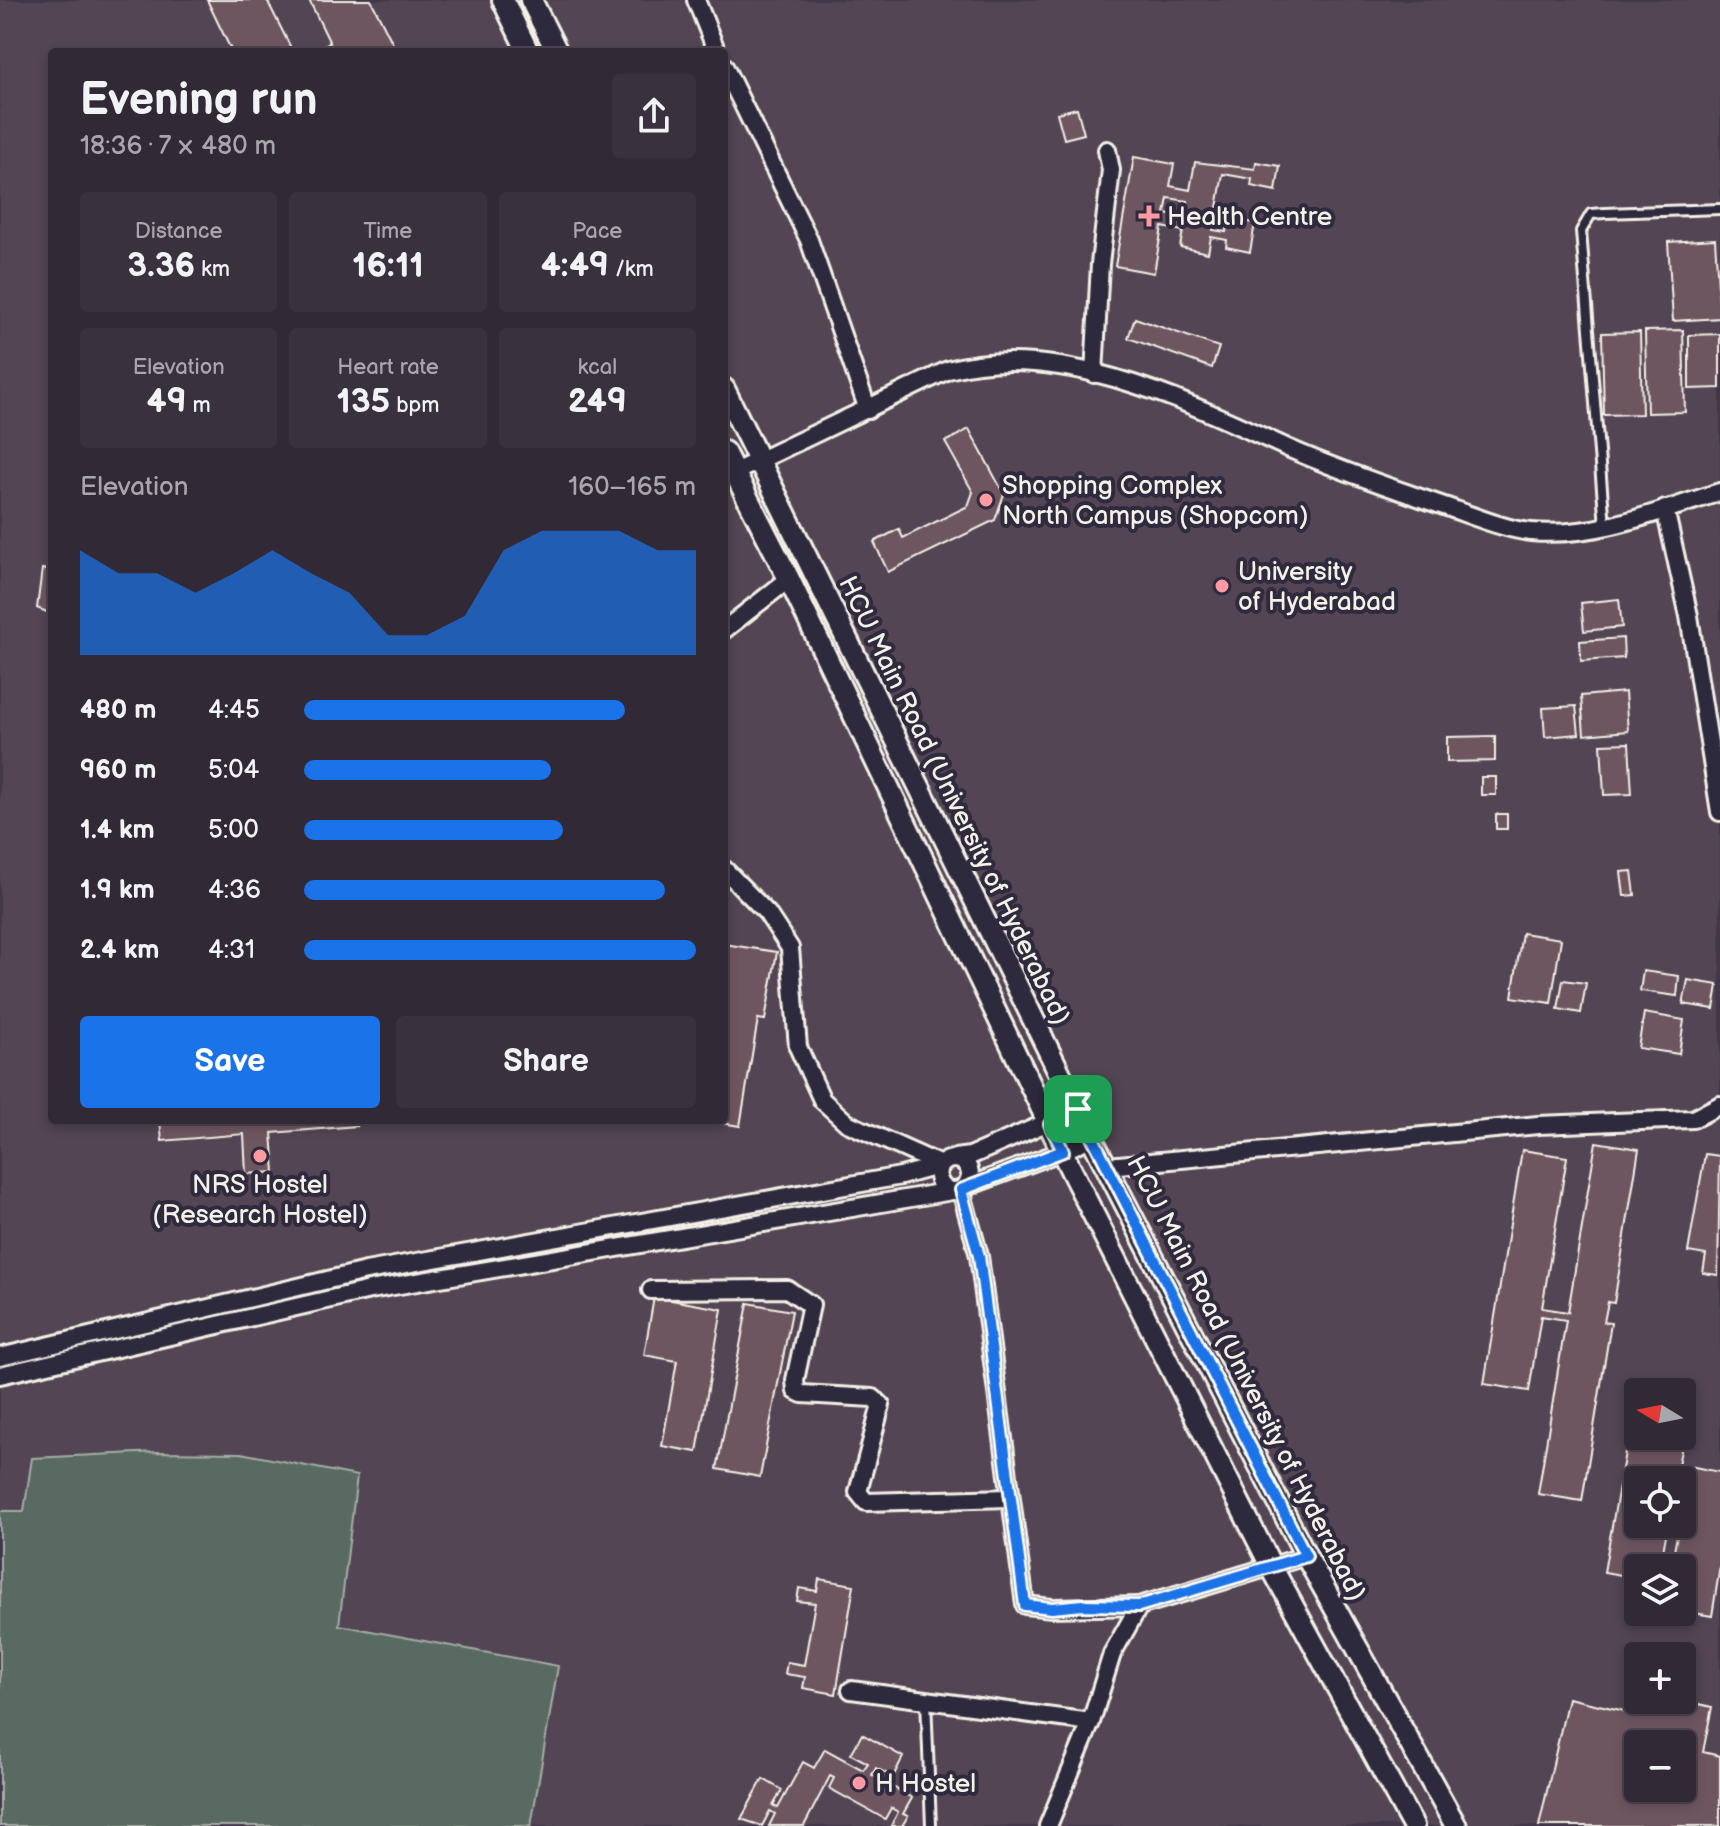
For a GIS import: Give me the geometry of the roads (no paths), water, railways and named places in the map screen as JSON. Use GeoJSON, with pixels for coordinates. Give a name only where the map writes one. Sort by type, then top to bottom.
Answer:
{"type":"FeatureCollection","features":[{"type":"Feature","properties":{"kind":"street"},"geometry":{"type":"LineString","coordinates":[[503,0],[526,48]]}},
{"type":"Feature","properties":{"kind":"street"},"geometry":{"type":"LineString","coordinates":[[531,0],[555,48]]}},
{"type":"Feature","properties":{"kind":"street"},"geometry":{"type":"LineString","coordinates":[[696,0],[715,48]]}},
{"type":"Feature","properties":{"kind":"street"},"geometry":{"type":"LineString","coordinates":[[728,74],[809,240],[868,410]]}},
{"type":"Feature","properties":{"kind":"street"},"geometry":{"type":"LineString","coordinates":[[1094,374],[1100,264],[1111,170],[1107,150]]}},
{"type":"Feature","properties":{"kind":"street"},"geometry":{"type":"LineString","coordinates":[[735,472],[948,370],[978,362],[1030,361],[1094,374],[1219,416],[1292,450],[1387,486],[1528,532],[1574,532],[1605,526],[1720,492]]}},
{"type":"Feature","properties":{"kind":"street","name":"HCU Main Road (University of Hyderabad)"},"geometry":{"type":"LineString","coordinates":[[728,397],[1091,1137],[1306,1556],[1456,1826]]}},
{"type":"Feature","properties":{"kind":"street","name":"HCU Main Road (University of Hyderabad)"},"geometry":{"type":"LineString","coordinates":[[728,459],[789,579],[1063,1151],[1272,1568],[1413,1826]]}},
{"type":"Feature","properties":{"kind":"street"},"geometry":{"type":"LineString","coordinates":[[1665,509],[1689,616],[1720,812]]}},
{"type":"Feature","properties":{"kind":"street"},"geometry":{"type":"LineString","coordinates":[[728,627],[789,579]]}},
{"type":"Feature","properties":{"kind":"street"},"geometry":{"type":"LineString","coordinates":[[728,873],[767,913],[790,948],[798,1047],[822,1100],[847,1123],[948,1161],[964,1162],[970,1170],[969,1180],[958,1190]]}},
{"type":"Feature","properties":{"kind":"street"},"geometry":{"type":"LineString","coordinates":[[1108,1166],[1538,1125],[1693,1119],[1720,1105]]}},
{"type":"Feature","properties":{"kind":"street"},"geometry":{"type":"LineString","coordinates":[[0,1357],[366,1271],[826,1190],[970,1156],[1050,1124],[1078,1109]]}},
{"type":"Feature","properties":{"kind":"street"},"geometry":{"type":"LineString","coordinates":[[0,1375],[370,1290],[958,1190],[1063,1151],[1091,1137]]}},
{"type":"Feature","properties":{"kind":"street"},"geometry":{"type":"LineString","coordinates":[[948,1161],[939,1181],[958,1190],[979,1256],[1025,1605],[1052,1608],[1139,1606],[1306,1556]]}},
{"type":"Feature","properties":{"kind":"street"},"geometry":{"type":"LineString","coordinates":[[366,1271],[370,1290]]}},
{"type":"Feature","properties":{"kind":"street"},"geometry":{"type":"LineString","coordinates":[[651,1290],[787,1289],[811,1305],[795,1380],[796,1391],[802,1394],[873,1398],[881,1405],[858,1492],[866,1502],[1010,1498]]}},
{"type":"Feature","properties":{"kind":"street"},"geometry":{"type":"LineString","coordinates":[[1048,1826],[1091,1722],[1112,1654],[1139,1606]]}},
{"type":"Feature","properties":{"kind":"street"},"geometry":{"type":"LineString","coordinates":[[851,1690],[1091,1722]]}},
{"type":"Feature","properties":{"kind":"lane"},"geometry":{"type":"LineString","coordinates":[[1605,526],[1581,231],[1591,214],[1720,209]]}},
{"type":"Feature","properties":{"kind":"lane"},"geometry":{"type":"LineString","coordinates":[[926,1699],[931,1826]]}},
{"type":"Feature","properties":{"kind":"place","name":"Health Centre"},"geometry":{"type":"Point","coordinates":[1149,216]}},
{"type":"Feature","properties":{"kind":"place","name":"Shopping Complex North Campus (Shopcom)"},"geometry":{"type":"Point","coordinates":[986,500]}},
{"type":"Feature","properties":{"kind":"place","name":"University of Hyderabad"},"geometry":{"type":"Point","coordinates":[1222,586]}},
{"type":"Feature","properties":{"kind":"place","name":"NRS Hostel (Research Hostel)"},"geometry":{"type":"Point","coordinates":[260,1156]}},
{"type":"Feature","properties":{"kind":"place","name":"H Hostel"},"geometry":{"type":"Point","coordinates":[859,1783]}}]}
